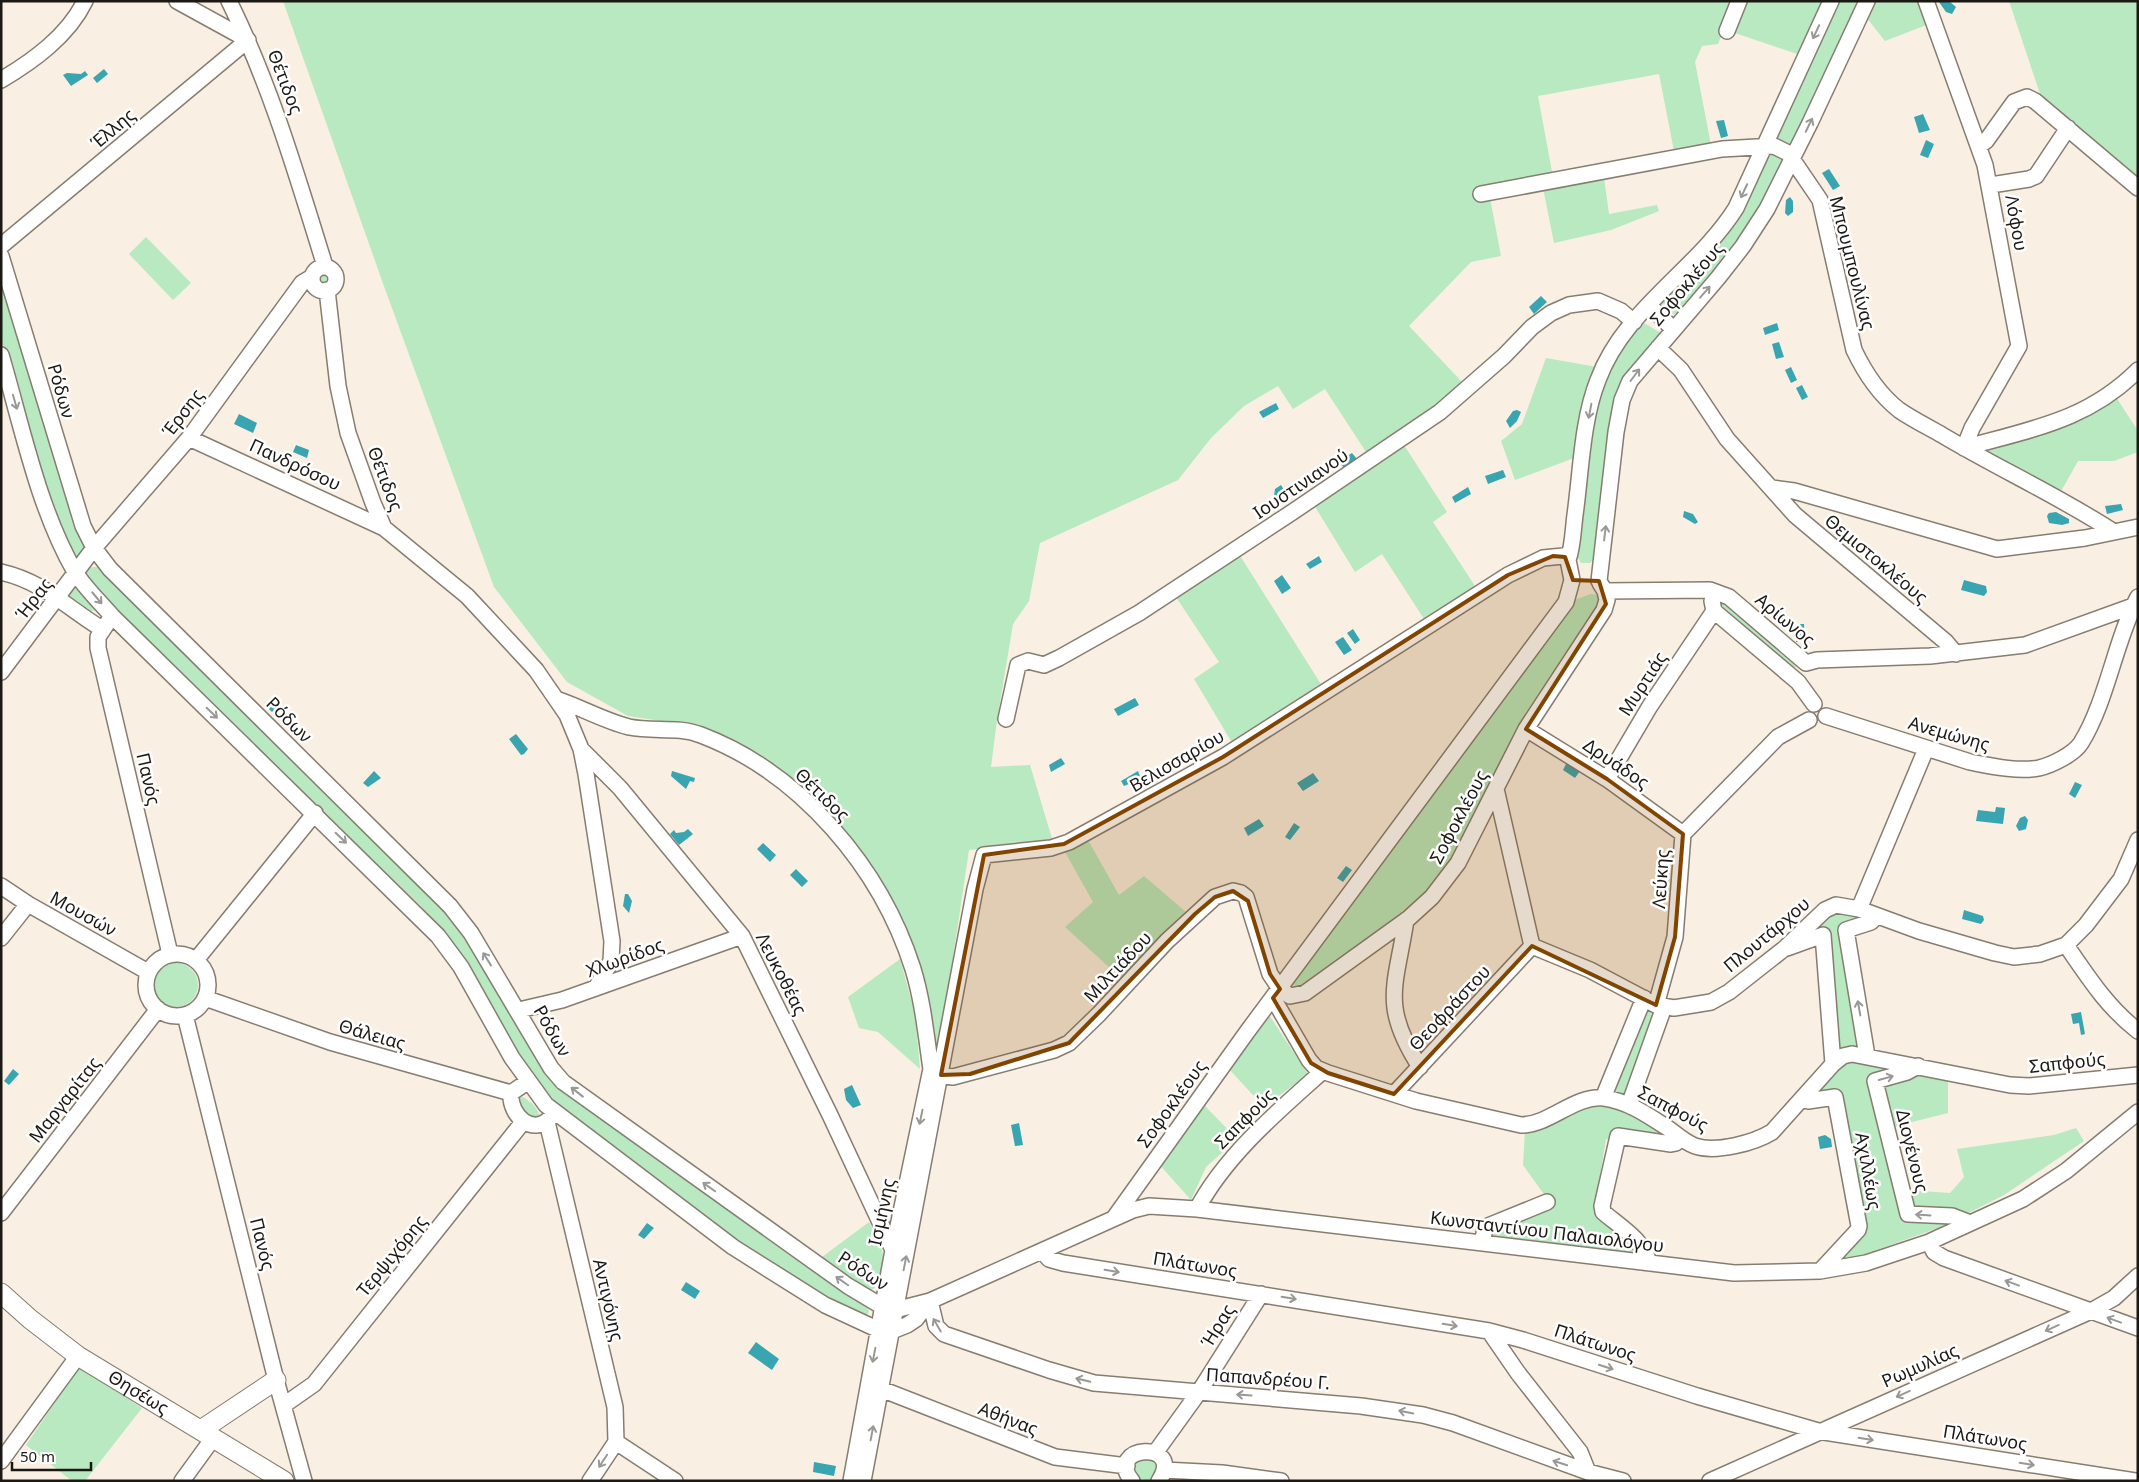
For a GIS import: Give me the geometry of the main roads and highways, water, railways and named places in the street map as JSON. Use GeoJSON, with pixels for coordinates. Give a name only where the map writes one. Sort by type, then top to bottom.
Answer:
{"type":"FeatureCollection","features":[{"type":"Feature","properties":{"kind":"main road","name":"Θησέως"},"geometry":{"type":"LineString","coordinates":[[1,1292],[30,1319],[78,1356],[284,1481]]}},
{"type":"Feature","properties":{"kind":"main road"},"geometry":{"type":"LineString","coordinates":[[207,1433],[276,1380]]}},
{"type":"Feature","properties":{"kind":"water"},"geometry":{"type":"Polygon","coordinates":[[[1949,1],[1956,7],[1952,14],[1946,12],[1939,2],[1949,1]]]}},
{"type":"Feature","properties":{"kind":"water"},"geometry":{"type":"Polygon","coordinates":[[[104,69],[108,74],[97,83],[93,78],[104,69]]]}},
{"type":"Feature","properties":{"kind":"water"},"geometry":{"type":"Polygon","coordinates":[[[85,71],[88,75],[71,86],[63,75],[67,73],[81,74],[85,71]]]}},
{"type":"Feature","properties":{"kind":"water"},"geometry":{"type":"Polygon","coordinates":[[[1923,114],[1930,130],[1919,133],[1914,117],[1923,114]]]}},
{"type":"Feature","properties":{"kind":"water"},"geometry":{"type":"Polygon","coordinates":[[[1724,120],[1728,136],[1721,138],[1716,121],[1724,120]]]}},
{"type":"Feature","properties":{"kind":"water"},"geometry":{"type":"Polygon","coordinates":[[[1926,140],[1934,144],[1928,158],[1920,155],[1926,140]]]}},
{"type":"Feature","properties":{"kind":"water"},"geometry":{"type":"Polygon","coordinates":[[[1829,169],[1840,186],[1833,190],[1822,173],[1829,169]]]}},
{"type":"Feature","properties":{"kind":"water"},"geometry":{"type":"Polygon","coordinates":[[[1790,197],[1793,201],[1793,212],[1788,216],[1785,213],[1786,200],[1790,197]]]}},
{"type":"Feature","properties":{"kind":"water"},"geometry":{"type":"Polygon","coordinates":[[[1541,296],[1547,302],[1534,314],[1529,307],[1541,296]]]}},
{"type":"Feature","properties":{"kind":"water"},"geometry":{"type":"Polygon","coordinates":[[[1777,323],[1779,330],[1765,335],[1763,328],[1777,323]]]}},
{"type":"Feature","properties":{"kind":"water"},"geometry":{"type":"Polygon","coordinates":[[[1779,342],[1784,357],[1776,359],[1772,344],[1779,342]]]}},
{"type":"Feature","properties":{"kind":"water"},"geometry":{"type":"Polygon","coordinates":[[[1791,367],[1797,380],[1791,383],[1785,370],[1791,367]]]}},
{"type":"Feature","properties":{"kind":"water"},"geometry":{"type":"Polygon","coordinates":[[[1802,385],[1808,397],[1802,400],[1796,388],[1802,385]]]}},
{"type":"Feature","properties":{"kind":"water"},"geometry":{"type":"Polygon","coordinates":[[[1276,403],[1279,409],[1263,418],[1259,412],[1276,403]]]}},
{"type":"Feature","properties":{"kind":"water"},"geometry":{"type":"Polygon","coordinates":[[[1513,411],[1521,412],[1517,421],[1510,428],[1506,421],[1513,411]]]}},
{"type":"Feature","properties":{"kind":"water"},"geometry":{"type":"Polygon","coordinates":[[[239,414],[257,423],[253,433],[234,424],[239,414]]]}},
{"type":"Feature","properties":{"kind":"water"},"geometry":{"type":"Polygon","coordinates":[[[296,445],[309,450],[307,458],[293,452],[296,445]]]}},
{"type":"Feature","properties":{"kind":"water"},"geometry":{"type":"Polygon","coordinates":[[[1352,453],[1357,459],[1344,468],[1339,461],[1352,453]]]}},
{"type":"Feature","properties":{"kind":"water"},"geometry":{"type":"Polygon","coordinates":[[[1503,470],[1506,477],[1488,484],[1485,476],[1503,470]]]}},
{"type":"Feature","properties":{"kind":"water"},"geometry":{"type":"Polygon","coordinates":[[[1281,485],[1284,490],[1283,500],[1274,506],[1269,499],[1274,496],[1275,489],[1281,485]]]}},
{"type":"Feature","properties":{"kind":"water"},"geometry":{"type":"Polygon","coordinates":[[[1468,487],[1471,494],[1455,503],[1452,497],[1468,487]]]}},
{"type":"Feature","properties":{"kind":"water"},"geometry":{"type":"Polygon","coordinates":[[[2121,504],[2123,510],[2107,514],[2105,506],[2121,504]]]}},
{"type":"Feature","properties":{"kind":"water"},"geometry":{"type":"Polygon","coordinates":[[[1684,511],[1693,514],[1698,522],[1695,524],[1683,517],[1684,511]]]}},
{"type":"Feature","properties":{"kind":"water"},"geometry":{"type":"Polygon","coordinates":[[[2056,512],[2069,519],[2069,523],[2062,525],[2049,523],[2047,516],[2049,513],[2056,512]]]}},
{"type":"Feature","properties":{"kind":"water"},"geometry":{"type":"Polygon","coordinates":[[[1319,556],[1322,562],[1310,569],[1306,564],[1319,556]]]}},
{"type":"Feature","properties":{"kind":"water"},"geometry":{"type":"Polygon","coordinates":[[[1282,575],[1291,588],[1282,594],[1274,581],[1282,575]]]}},
{"type":"Feature","properties":{"kind":"water"},"geometry":{"type":"Polygon","coordinates":[[[1964,580],[1986,586],[1987,592],[1984,596],[1961,590],[1964,580]]]}},
{"type":"Feature","properties":{"kind":"water"},"geometry":{"type":"Polygon","coordinates":[[[1796,624],[1804,624],[1805,642],[1796,642],[1796,624]]]}},
{"type":"Feature","properties":{"kind":"water"},"geometry":{"type":"Polygon","coordinates":[[[1353,629],[1360,640],[1355,644],[1347,633],[1353,629]]]}},
{"type":"Feature","properties":{"kind":"water"},"geometry":{"type":"Polygon","coordinates":[[[1343,637],[1352,650],[1344,655],[1335,642],[1343,637]]]}},
{"type":"Feature","properties":{"kind":"water"},"geometry":{"type":"Polygon","coordinates":[[[276,697],[282,703],[272,712],[266,706],[276,697]]]}},
{"type":"Feature","properties":{"kind":"water"},"geometry":{"type":"Polygon","coordinates":[[[1135,698],[1139,705],[1118,716],[1114,709],[1135,698]]]}},
{"type":"Feature","properties":{"kind":"water"},"geometry":{"type":"Polygon","coordinates":[[[516,734],[528,749],[521,755],[509,739],[516,734]]]}},
{"type":"Feature","properties":{"kind":"water"},"geometry":{"type":"Polygon","coordinates":[[[1061,758],[1065,764],[1051,772],[1049,765],[1061,758]]]}},
{"type":"Feature","properties":{"kind":"water"},"geometry":{"type":"Polygon","coordinates":[[[1567,762],[1580,771],[1575,778],[1563,770],[1567,762]]]}},
{"type":"Feature","properties":{"kind":"water"},"geometry":{"type":"Polygon","coordinates":[[[374,771],[381,778],[368,787],[363,783],[374,771]]]}},
{"type":"Feature","properties":{"kind":"water"},"geometry":{"type":"Polygon","coordinates":[[[672,771],[695,778],[694,782],[690,781],[686,789],[671,776],[672,771]]]}},
{"type":"Feature","properties":{"kind":"water"},"geometry":{"type":"Polygon","coordinates":[[[1138,771],[1141,779],[1124,786],[1121,781],[1138,771]]]}},
{"type":"Feature","properties":{"kind":"water"},"geometry":{"type":"Polygon","coordinates":[[[1313,773],[1319,781],[1303,791],[1297,783],[1313,773]]]}},
{"type":"Feature","properties":{"kind":"water"},"geometry":{"type":"Polygon","coordinates":[[[2075,782],[2082,785],[2075,798],[2069,794],[2075,782]]]}},
{"type":"Feature","properties":{"kind":"water"},"geometry":{"type":"Polygon","coordinates":[[[1996,807],[2005,808],[2003,824],[1976,821],[1978,810],[1995,812],[1996,807]]]}},
{"type":"Feature","properties":{"kind":"water"},"geometry":{"type":"Polygon","coordinates":[[[2025,816],[2028,820],[2026,829],[2019,831],[2016,826],[2020,818],[2025,816]]]}},
{"type":"Feature","properties":{"kind":"water"},"geometry":{"type":"Polygon","coordinates":[[[1259,819],[1264,826],[1248,836],[1244,828],[1259,819]]]}},
{"type":"Feature","properties":{"kind":"water"},"geometry":{"type":"Polygon","coordinates":[[[1294,823],[1300,827],[1290,840],[1285,837],[1294,823]]]}},
{"type":"Feature","properties":{"kind":"water"},"geometry":{"type":"Polygon","coordinates":[[[688,829],[693,834],[679,845],[670,834],[674,830],[676,833],[684,832],[688,829]]]}},
{"type":"Feature","properties":{"kind":"water"},"geometry":{"type":"Polygon","coordinates":[[[763,843],[776,855],[770,862],[757,849],[763,843]]]}},
{"type":"Feature","properties":{"kind":"water"},"geometry":{"type":"Polygon","coordinates":[[[1346,866],[1352,870],[1343,882],[1337,878],[1346,866]]]}},
{"type":"Feature","properties":{"kind":"water"},"geometry":{"type":"Polygon","coordinates":[[[796,869],[808,881],[802,887],[790,875],[796,869]]]}},
{"type":"Feature","properties":{"kind":"water"},"geometry":{"type":"Polygon","coordinates":[[[625,894],[628,894],[632,901],[629,913],[623,906],[625,894]]]}},
{"type":"Feature","properties":{"kind":"water"},"geometry":{"type":"Polygon","coordinates":[[[1964,910],[1983,916],[1984,920],[1981,924],[1962,919],[1964,910]]]}},
{"type":"Feature","properties":{"kind":"water"},"geometry":{"type":"Polygon","coordinates":[[[2081,1012],[2085,1034],[2081,1035],[2079,1023],[2073,1024],[2071,1014],[2081,1012]]]}},
{"type":"Feature","properties":{"kind":"water"},"geometry":{"type":"Polygon","coordinates":[[[13,1069],[19,1074],[9,1085],[4,1081],[13,1069]]]}},
{"type":"Feature","properties":{"kind":"water"},"geometry":{"type":"Polygon","coordinates":[[[852,1085],[861,1105],[853,1108],[846,1100],[844,1089],[852,1085]]]}},
{"type":"Feature","properties":{"kind":"water"},"geometry":{"type":"Polygon","coordinates":[[[1019,1123],[1023,1145],[1015,1146],[1011,1125],[1019,1123]]]}},
{"type":"Feature","properties":{"kind":"water"},"geometry":{"type":"Polygon","coordinates":[[[1825,1135],[1831,1139],[1832,1147],[1820,1149],[1818,1137],[1825,1135]]]}},
{"type":"Feature","properties":{"kind":"water"},"geometry":{"type":"Polygon","coordinates":[[[1915,1149],[1919,1167],[1910,1169],[1906,1151],[1915,1149]]]}},
{"type":"Feature","properties":{"kind":"water"},"geometry":{"type":"Polygon","coordinates":[[[647,1223],[654,1228],[644,1239],[638,1235],[647,1223]]]}},
{"type":"Feature","properties":{"kind":"water"},"geometry":{"type":"Polygon","coordinates":[[[686,1282],[700,1291],[695,1299],[681,1290],[686,1282]]]}},
{"type":"Feature","properties":{"kind":"water"},"geometry":{"type":"Polygon","coordinates":[[[756,1342],[779,1359],[772,1370],[748,1353],[756,1342]]]}},
{"type":"Feature","properties":{"kind":"water"},"geometry":{"type":"Polygon","coordinates":[[[814,1462],[836,1466],[834,1476],[813,1472],[814,1462]]]}}]}
